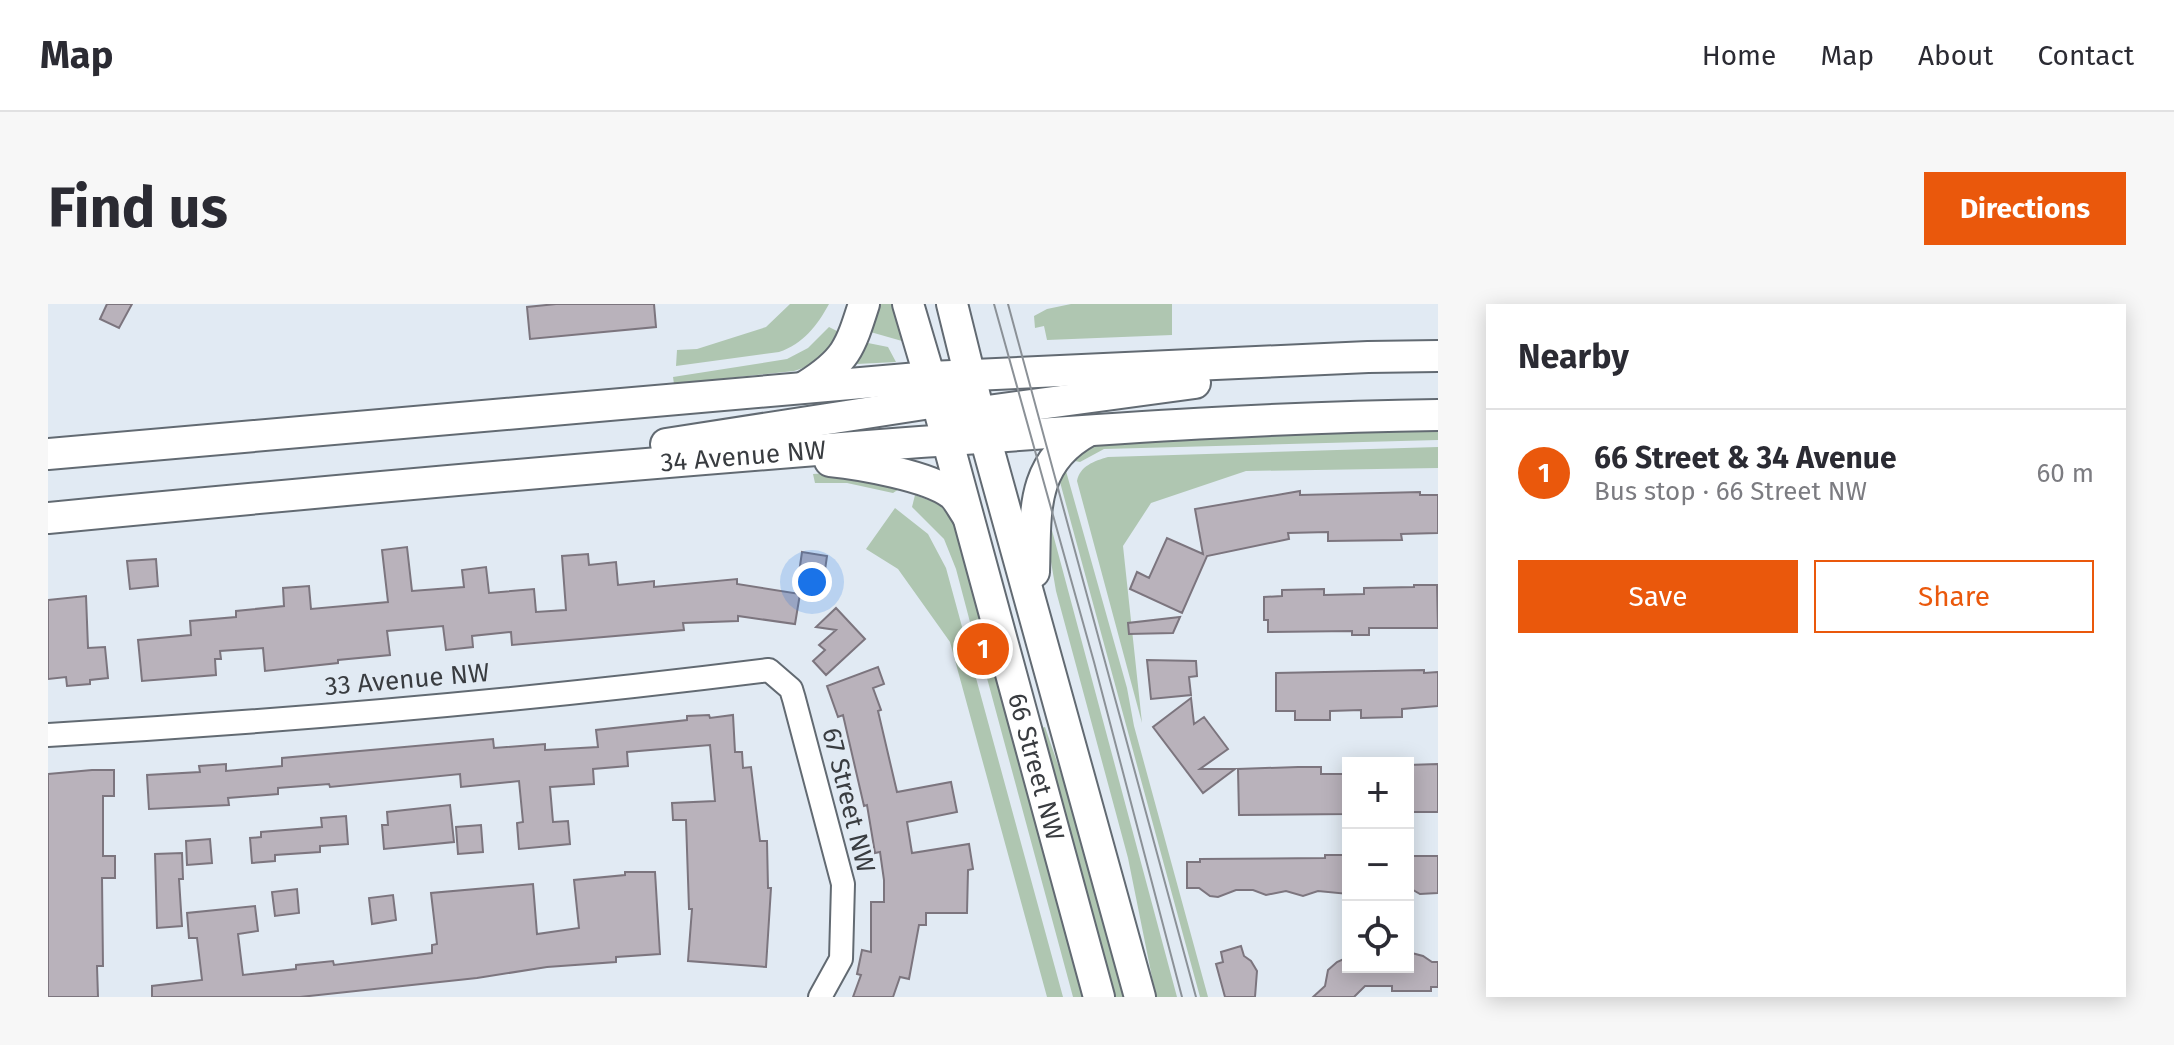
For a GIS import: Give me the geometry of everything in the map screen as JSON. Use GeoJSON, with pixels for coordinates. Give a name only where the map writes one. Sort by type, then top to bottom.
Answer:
{"type":"FeatureCollection","features":[{"type":"Feature","properties":{"kind":"main road"},"geometry":{"type":"LineString","coordinates":[[806,386],[838,364],[855,335],[864,304]]}},
{"type":"Feature","properties":{"kind":"main road","name":"66 Street NW"},"geometry":{"type":"LineString","coordinates":[[908,304],[1099,997]]}},
{"type":"Feature","properties":{"kind":"main road","name":"66 Street NW"},"geometry":{"type":"LineString","coordinates":[[952,304],[1140,997]]}},
{"type":"Feature","properties":{"kind":"main road"},"geometry":{"type":"LineString","coordinates":[[48,454],[806,386],[934,390],[960,394],[968,387],[971,376],[1306,359],[1438,356]]}},
{"type":"Feature","properties":{"kind":"main road"},"geometry":{"type":"LineString","coordinates":[[983,424],[1257,374],[1306,359]]}},
{"type":"Feature","properties":{"kind":"main road"},"geometry":{"type":"LineString","coordinates":[[551,471],[934,390]]}},
{"type":"Feature","properties":{"kind":"main road"},"geometry":{"type":"LineString","coordinates":[[947,439],[972,416],[983,424],[1088,431],[1438,415]]}},
{"type":"Feature","properties":{"kind":"main road"},"geometry":{"type":"LineString","coordinates":[[1033,602],[1037,499],[1042,480],[1052,461],[1076,437],[1088,431]]}},
{"type":"Feature","properties":{"kind":"main road","name":"34 Avenue NW"},"geometry":{"type":"LineString","coordinates":[[48,518],[551,471],[947,439]]}},
{"type":"Feature","properties":{"kind":"main road"},"geometry":{"type":"LineString","coordinates":[[765,453],[856,464],[894,473],[951,494],[967,516]]}},
{"type":"Feature","properties":{"kind":"street","name":"33 Avenue NW"},"geometry":{"type":"LineString","coordinates":[[48,735],[629,688],[769,670]]}},
{"type":"Feature","properties":{"kind":"street","name":"67 Street NW"},"geometry":{"type":"LineString","coordinates":[[769,670],[791,689],[843,884],[841,959],[820,997]]}},
{"type":"Feature","properties":{"kind":"green space"},"geometry":{"type":"Polygon","coordinates":[[[790,304],[829,304],[820,320],[788,349],[676,366],[677,350],[697,349],[766,327],[790,304]]]}},
{"type":"Feature","properties":{"kind":"green space"},"geometry":{"type":"Polygon","coordinates":[[[874,304],[893,304],[902,341],[867,331],[874,304]]]}},
{"type":"Feature","properties":{"kind":"green space"},"geometry":{"type":"Polygon","coordinates":[[[1071,304],[1172,304],[1172,335],[1047,340],[1044,326],[1035,328],[1034,316],[1047,309],[1071,304]]]}},
{"type":"Feature","properties":{"kind":"green space"},"geometry":{"type":"Polygon","coordinates":[[[829,327],[841,333],[821,357],[803,368],[674,384],[673,377],[787,359],[808,348],[829,327]]]}},
{"type":"Feature","properties":{"kind":"green space"},"geometry":{"type":"Polygon","coordinates":[[[863,342],[888,347],[896,362],[857,364],[863,342]]]}},
{"type":"Feature","properties":{"kind":"green space"},"geometry":{"type":"Polygon","coordinates":[[[1438,428],[1438,440],[1104,449],[1080,462],[1070,460],[1096,443],[1118,441],[1438,428]]]}},
{"type":"Feature","properties":{"kind":"green space"},"geometry":{"type":"Polygon","coordinates":[[[1438,447],[1438,468],[1246,471],[1151,503],[1123,546],[1142,723],[1077,481],[1084,468],[1108,457],[1438,447]]]}},
{"type":"Feature","properties":{"kind":"green space"},"geometry":{"type":"Polygon","coordinates":[[[1064,464],[1208,997],[1200,997],[1057,471],[1064,464]]]}},
{"type":"Feature","properties":{"kind":"green space"},"geometry":{"type":"Polygon","coordinates":[[[830,473],[902,487],[893,493],[847,483],[815,483],[813,474],[830,473]]]}},
{"type":"Feature","properties":{"kind":"green space"},"geometry":{"type":"Polygon","coordinates":[[[915,495],[939,504],[953,521],[986,638],[975,641],[956,569],[944,539],[912,507],[915,495]]]}},
{"type":"Feature","properties":{"kind":"green space"},"geometry":{"type":"Polygon","coordinates":[[[895,508],[928,534],[946,568],[1063,997],[1047,997],[950,642],[898,569],[866,549],[895,508]]]}},
{"type":"Feature","properties":{"kind":"green space"},"geometry":{"type":"Polygon","coordinates":[[[1046,508],[1177,997],[1156,997],[1128,858],[1056,591],[1048,555],[1046,508]]]}},
{"type":"Feature","properties":{"kind":"green space"},"geometry":{"type":"Polygon","coordinates":[[[993,664],[1083,997],[1073,997],[984,667],[993,664]]]}},
{"type":"Feature","properties":{"kind":"green space"},"geometry":{"type":"Polygon","coordinates":[[[1045,727],[1067,791],[1123,997],[1115,997],[1042,728],[1045,727]]]}},
{"type":"Feature","properties":{"kind":"building"},"geometry":{"type":"Polygon","coordinates":[[[107,304],[132,304],[119,328],[100,319],[107,304]]]}},
{"type":"Feature","properties":{"kind":"building"},"geometry":{"type":"Polygon","coordinates":[[[654,304],[656,327],[530,339],[527,307],[654,304]]]}},
{"type":"Feature","properties":{"kind":"building"},"geometry":{"type":"Polygon","coordinates":[[[1300,491],[1300,495],[1420,492],[1420,495],[1438,495],[1438,533],[1401,534],[1402,540],[1328,541],[1328,532],[1288,533],[1289,539],[1207,556],[1182,613],[1130,589],[1137,572],[1149,578],[1167,538],[1203,554],[1195,509],[1300,491]]]}},
{"type":"Feature","properties":{"kind":"building"},"geometry":{"type":"Polygon","coordinates":[[[407,547],[412,591],[464,587],[462,570],[486,567],[489,593],[534,589],[536,612],[566,610],[562,556],[588,554],[589,565],[616,562],[618,585],[654,581],[654,587],[737,579],[737,584],[800,594],[795,624],[738,616],[738,621],[683,623],[684,630],[512,645],[511,632],[472,636],[473,647],[446,650],[443,626],[387,631],[390,655],[265,671],[263,648],[220,651],[221,659],[215,659],[216,675],[142,681],[138,640],[191,635],[190,621],[236,617],[236,611],[284,606],[283,588],[309,586],[311,609],[388,602],[382,550],[407,547]]]}},
{"type":"Feature","properties":{"kind":"building"},"geometry":{"type":"Polygon","coordinates":[[[802,552],[827,556],[824,577],[799,573],[802,552]]]}},
{"type":"Feature","properties":{"kind":"building"},"geometry":{"type":"Polygon","coordinates":[[[156,559],[158,586],[130,589],[127,561],[156,559]]]}},
{"type":"Feature","properties":{"kind":"building"},"geometry":{"type":"Polygon","coordinates":[[[1437,585],[1438,628],[1369,628],[1369,635],[1352,635],[1352,631],[1268,632],[1268,620],[1264,620],[1264,597],[1282,596],[1282,590],[1324,589],[1324,595],[1364,594],[1364,588],[1437,585]]]}},
{"type":"Feature","properties":{"kind":"building"},"geometry":{"type":"Polygon","coordinates":[[[86,596],[88,648],[105,647],[108,678],[90,680],[90,684],[67,686],[66,677],[48,679],[48,600],[86,596]]]}},
{"type":"Feature","properties":{"kind":"building"},"geometry":{"type":"Polygon","coordinates":[[[836,608],[865,639],[826,675],[813,661],[825,650],[819,645],[836,630],[816,627],[836,608]]]}},
{"type":"Feature","properties":{"kind":"building"},"geometry":{"type":"Polygon","coordinates":[[[1180,617],[1173,633],[1129,634],[1128,623],[1180,617]]]}},
{"type":"Feature","properties":{"kind":"building"},"geometry":{"type":"Polygon","coordinates":[[[1147,660],[1196,661],[1197,676],[1189,677],[1191,695],[1151,699],[1147,660]]]}},
{"type":"Feature","properties":{"kind":"building"},"geometry":{"type":"Polygon","coordinates":[[[878,667],[884,684],[873,688],[881,710],[878,711],[897,792],[951,782],[957,812],[907,822],[912,853],[969,844],[973,869],[968,870],[967,913],[926,913],[926,925],[919,925],[909,979],[900,977],[893,997],[853,997],[861,975],[857,974],[862,950],[871,952],[871,902],[884,902],[884,880],[880,852],[875,853],[867,805],[864,806],[843,715],[838,717],[827,686],[878,667]]]}},
{"type":"Feature","properties":{"kind":"building"},"geometry":{"type":"Polygon","coordinates":[[[1424,670],[1424,673],[1438,672],[1438,706],[1402,709],[1402,717],[1361,718],[1361,710],[1330,711],[1330,720],[1295,720],[1295,711],[1276,711],[1276,673],[1424,670]]]}},
{"type":"Feature","properties":{"kind":"building"},"geometry":{"type":"Polygon","coordinates":[[[1191,698],[1194,724],[1204,717],[1228,749],[1200,769],[1235,769],[1203,793],[1153,727],[1191,698]]]}},
{"type":"Feature","properties":{"kind":"building"},"geometry":{"type":"Polygon","coordinates":[[[709,715],[710,718],[733,715],[735,752],[742,752],[743,768],[751,767],[760,841],[767,841],[768,888],[771,888],[766,967],[688,961],[692,909],[689,909],[686,820],[673,820],[672,803],[715,801],[710,745],[627,752],[628,766],[593,769],[594,784],[550,787],[553,822],[568,821],[570,844],[519,849],[517,823],[523,822],[519,781],[461,787],[460,774],[330,787],[329,784],[278,788],[278,794],[228,798],[229,805],[149,809],[147,775],[200,772],[199,766],[226,764],[226,771],[282,766],[282,758],[493,739],[494,748],[545,744],[545,750],[598,747],[596,730],[709,715]]]}},
{"type":"Feature","properties":{"kind":"building"},"geometry":{"type":"Polygon","coordinates":[[[1438,764],[1438,812],[1414,812],[1414,765],[1438,764]]]}},
{"type":"Feature","properties":{"kind":"building"},"geometry":{"type":"Polygon","coordinates":[[[1321,767],[1321,774],[1342,774],[1342,814],[1239,815],[1238,769],[1321,767]]]}},
{"type":"Feature","properties":{"kind":"building"},"geometry":{"type":"Polygon","coordinates":[[[114,770],[114,796],[103,796],[103,856],[115,856],[115,878],[102,878],[103,966],[97,966],[98,997],[48,997],[48,774],[114,770]]]}},
{"type":"Feature","properties":{"kind":"building"},"geometry":{"type":"Polygon","coordinates":[[[450,805],[454,842],[384,849],[382,825],[388,825],[387,812],[450,805]]]}},
{"type":"Feature","properties":{"kind":"building"},"geometry":{"type":"Polygon","coordinates":[[[346,816],[348,844],[320,846],[320,852],[275,855],[275,861],[252,863],[250,838],[261,837],[261,832],[322,827],[321,818],[346,816]]]}},
{"type":"Feature","properties":{"kind":"building"},"geometry":{"type":"Polygon","coordinates":[[[481,825],[483,852],[458,854],[456,827],[481,825]]]}},
{"type":"Feature","properties":{"kind":"building"},"geometry":{"type":"Polygon","coordinates":[[[210,839],[212,863],[187,865],[186,841],[210,839]]]}},
{"type":"Feature","properties":{"kind":"building"},"geometry":{"type":"Polygon","coordinates":[[[182,853],[183,879],[179,879],[182,926],[157,928],[155,854],[182,853]]]}},
{"type":"Feature","properties":{"kind":"building"},"geometry":{"type":"Polygon","coordinates":[[[1325,855],[1342,855],[1342,893],[1318,891],[1303,896],[1286,891],[1266,895],[1253,890],[1236,890],[1218,897],[1210,896],[1199,888],[1187,888],[1187,862],[1200,862],[1200,859],[1325,858],[1325,855]]]}},
{"type":"Feature","properties":{"kind":"building"},"geometry":{"type":"Polygon","coordinates":[[[1414,856],[1438,856],[1438,893],[1420,894],[1414,890],[1414,856]]]}},
{"type":"Feature","properties":{"kind":"building"},"geometry":{"type":"Polygon","coordinates":[[[625,872],[655,872],[660,954],[616,957],[616,962],[547,967],[477,978],[300,997],[152,997],[152,986],[202,980],[197,938],[189,938],[187,913],[255,906],[258,931],[238,934],[243,975],[296,969],[296,965],[333,961],[334,965],[432,953],[432,945],[437,944],[431,893],[533,884],[537,934],[579,928],[574,880],[625,875],[625,872]]]}},
{"type":"Feature","properties":{"kind":"building"},"geometry":{"type":"Polygon","coordinates":[[[297,889],[299,913],[275,916],[272,892],[297,889]]]}},
{"type":"Feature","properties":{"kind":"building"},"geometry":{"type":"Polygon","coordinates":[[[393,895],[396,920],[372,924],[369,898],[393,895]]]}},
{"type":"Feature","properties":{"kind":"building"},"geometry":{"type":"Polygon","coordinates":[[[1241,946],[1244,956],[1257,971],[1255,997],[1225,997],[1216,964],[1223,962],[1221,952],[1241,946]]]}},
{"type":"Feature","properties":{"kind":"building"},"geometry":{"type":"Polygon","coordinates":[[[1414,954],[1438,962],[1438,987],[1431,987],[1431,991],[1392,991],[1392,986],[1365,986],[1354,997],[1313,997],[1325,986],[1328,970],[1342,960],[1342,973],[1414,973],[1414,954]]]}},
{"type":"Feature","properties":{"kind":"tram line"},"geometry":{"type":"LineString","coordinates":[[994,304],[1094,662],[1182,997]]}},
{"type":"Feature","properties":{"kind":"tram line"},"geometry":{"type":"LineString","coordinates":[[1008,304],[1196,997]]}},
{"type":"Feature","properties":{"kind":"place","name":"66 Street & 34 Avenue"},"geometry":{"type":"Point","coordinates":[983,649]}}]}
